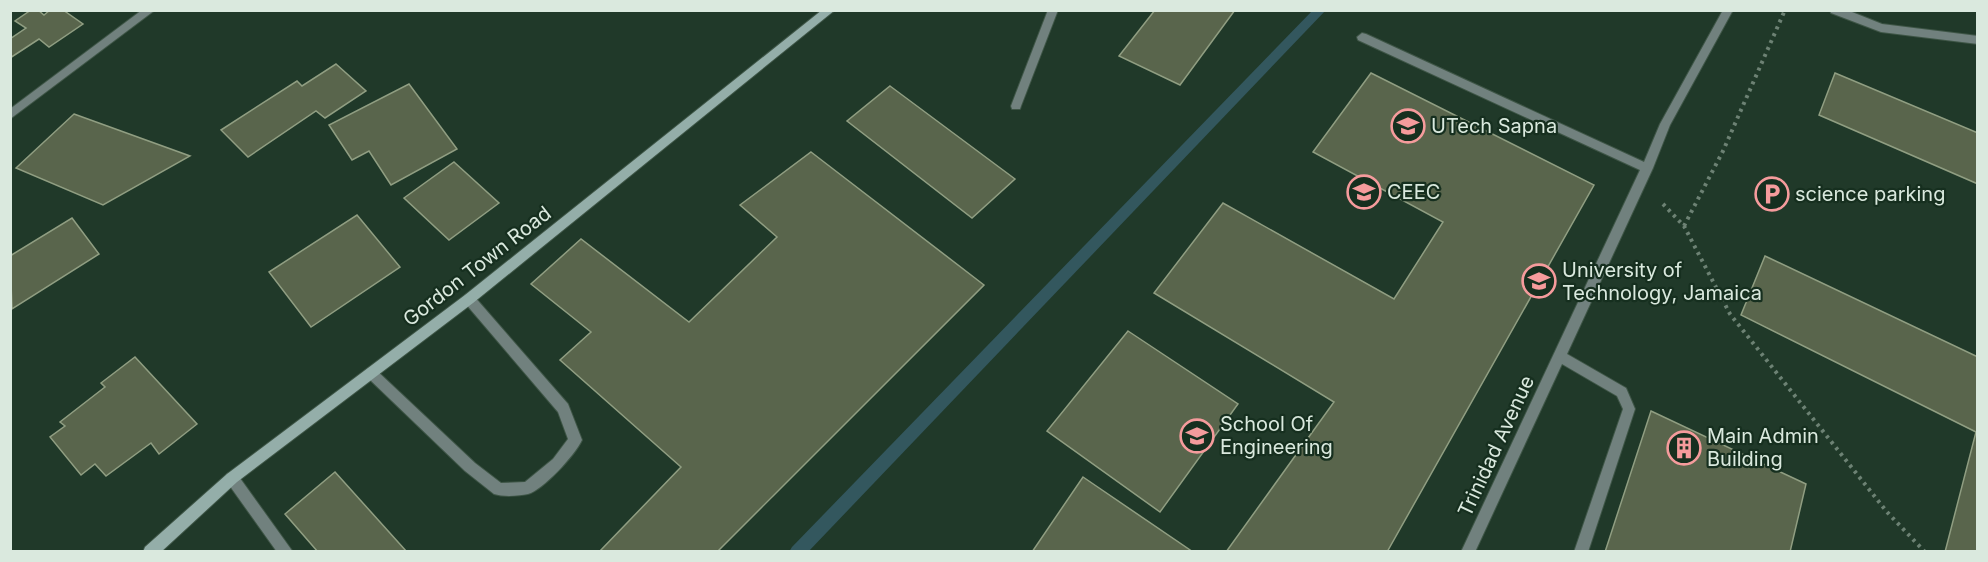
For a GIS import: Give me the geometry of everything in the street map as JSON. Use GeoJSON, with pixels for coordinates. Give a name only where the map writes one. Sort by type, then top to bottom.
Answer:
{"type":"FeatureCollection","features":[{"type":"Feature","properties":{"kind":"main road","name":"Gordon Town Road"},"geometry":{"type":"LineString","coordinates":[[150,552],[232,478],[469,299],[830,10]]}},
{"type":"Feature","properties":{"kind":"street"},"geometry":{"type":"LineString","coordinates":[[10,115],[150,10]]}},
{"type":"Feature","properties":{"kind":"street"},"geometry":{"type":"LineString","coordinates":[[1016,106],[1053,10]]}},
{"type":"Feature","properties":{"kind":"street","name":"Trinidad Avenue"},"geometry":{"type":"LineString","coordinates":[[1468,552],[1647,168],[1665,124],[1728,10]]}},
{"type":"Feature","properties":{"kind":"street"},"geometry":{"type":"LineString","coordinates":[[1835,10],[1881,28],[1977,40]]}},
{"type":"Feature","properties":{"kind":"street"},"geometry":{"type":"LineString","coordinates":[[1362,37],[1647,168]]}},
{"type":"Feature","properties":{"kind":"street"},"geometry":{"type":"LineString","coordinates":[[371,373],[470,467],[499,489],[527,488],[558,463],[575,440],[564,408],[469,299]]}},
{"type":"Feature","properties":{"kind":"street"},"geometry":{"type":"LineString","coordinates":[[1560,357],[1622,392],[1629,409],[1581,552]]}},
{"type":"Feature","properties":{"kind":"street"},"geometry":{"type":"LineString","coordinates":[[232,478],[286,552]]}},
{"type":"Feature","properties":{"kind":"path"},"geometry":{"type":"LineString","coordinates":[[1684,226],[1723,151],[1785,10]]}},
{"type":"Feature","properties":{"kind":"path"},"geometry":{"type":"LineString","coordinates":[[1640,182],[1684,226],[1730,314],[1887,512],[1925,552]]}},
{"type":"Feature","properties":{"kind":"building"},"geometry":{"type":"Polygon","coordinates":[[[31,10],[38,10],[44,15],[50,10],[63,10],[83,24],[49,47],[39,39],[10,58],[10,39],[26,28],[15,21],[31,10]]]}},
{"type":"Feature","properties":{"kind":"building"},"geometry":{"type":"Polygon","coordinates":[[[1155,10],[1235,10],[1180,85],[1119,56],[1155,10]]]}},
{"type":"Feature","properties":{"kind":"building"},"geometry":{"type":"Polygon","coordinates":[[[336,64],[366,91],[325,118],[316,111],[248,157],[221,130],[297,81],[302,86],[336,64]]]}},
{"type":"Feature","properties":{"kind":"building"},"geometry":{"type":"Polygon","coordinates":[[[1371,73],[1594,185],[1387,552],[1226,552],[1334,402],[1154,293],[1223,203],[1394,299],[1443,222],[1313,152],[1371,73]]]}},
{"type":"Feature","properties":{"kind":"building"},"geometry":{"type":"Polygon","coordinates":[[[1835,73],[1978,133],[1978,184],[1819,115],[1835,73]]]}},
{"type":"Feature","properties":{"kind":"building"},"geometry":{"type":"Polygon","coordinates":[[[409,84],[457,149],[391,185],[369,151],[352,160],[329,125],[409,84]]]}},
{"type":"Feature","properties":{"kind":"building"},"geometry":{"type":"Polygon","coordinates":[[[890,86],[1015,179],[972,218],[847,121],[890,86]]]}},
{"type":"Feature","properties":{"kind":"building"},"geometry":{"type":"Polygon","coordinates":[[[74,114],[190,156],[103,205],[16,168],[74,114]]]}},
{"type":"Feature","properties":{"kind":"building"},"geometry":{"type":"Polygon","coordinates":[[[811,152],[984,285],[717,552],[599,552],[681,467],[560,360],[591,332],[531,284],[581,239],[689,322],[777,237],[740,205],[811,152]]]}},
{"type":"Feature","properties":{"kind":"building"},"geometry":{"type":"Polygon","coordinates":[[[454,162],[499,203],[449,240],[404,198],[454,162]]]}},
{"type":"Feature","properties":{"kind":"building"},"geometry":{"type":"Polygon","coordinates":[[[357,215],[400,267],[311,327],[269,272],[357,215]]]}},
{"type":"Feature","properties":{"kind":"building"},"geometry":{"type":"Polygon","coordinates":[[[72,218],[99,254],[12,309],[10,256],[72,218]]]}},
{"type":"Feature","properties":{"kind":"building"},"geometry":{"type":"Polygon","coordinates":[[[1765,256],[1978,357],[1978,552],[1945,552],[1976,432],[1741,315],[1765,256]]]}},
{"type":"Feature","properties":{"kind":"building"},"geometry":{"type":"Polygon","coordinates":[[[1128,331],[1238,404],[1160,512],[1047,431],[1128,331]]]}},
{"type":"Feature","properties":{"kind":"building"},"geometry":{"type":"Polygon","coordinates":[[[135,357],[197,424],[159,454],[151,443],[106,476],[95,464],[81,475],[50,437],[65,426],[60,422],[105,387],[101,383],[135,357]]]}},
{"type":"Feature","properties":{"kind":"building","name":"Main Admin Building"},"geometry":{"type":"Polygon","coordinates":[[[1651,411],[1806,484],[1790,552],[1605,552],[1651,411]]]}},
{"type":"Feature","properties":{"kind":"building"},"geometry":{"type":"Polygon","coordinates":[[[335,472],[407,552],[318,552],[285,514],[335,472]]]}},
{"type":"Feature","properties":{"kind":"building"},"geometry":{"type":"Polygon","coordinates":[[[1083,477],[1193,552],[1032,552],[1083,477]]]}},
{"type":"Feature","properties":{"kind":"waterway"},"geometry":{"type":"LineString","coordinates":[[797,552],[1321,10]]}},
{"type":"Feature","properties":{"kind":"place","name":"UTech Sapna"},"geometry":{"type":"Point","coordinates":[1408,126]}},
{"type":"Feature","properties":{"kind":"place","name":"CEEC"},"geometry":{"type":"Point","coordinates":[1364,192]}},
{"type":"Feature","properties":{"kind":"place","name":"science parking"},"geometry":{"type":"Point","coordinates":[1772,194]}},
{"type":"Feature","properties":{"kind":"place","name":"University of Technology, Jamaica"},"geometry":{"type":"Point","coordinates":[1539,281]}},
{"type":"Feature","properties":{"kind":"place","name":"School Of Engineering"},"geometry":{"type":"Point","coordinates":[1197,436]}},
{"type":"Feature","properties":{"kind":"place","name":"Main Admin Building"},"geometry":{"type":"Point","coordinates":[1684,448]}}]}
